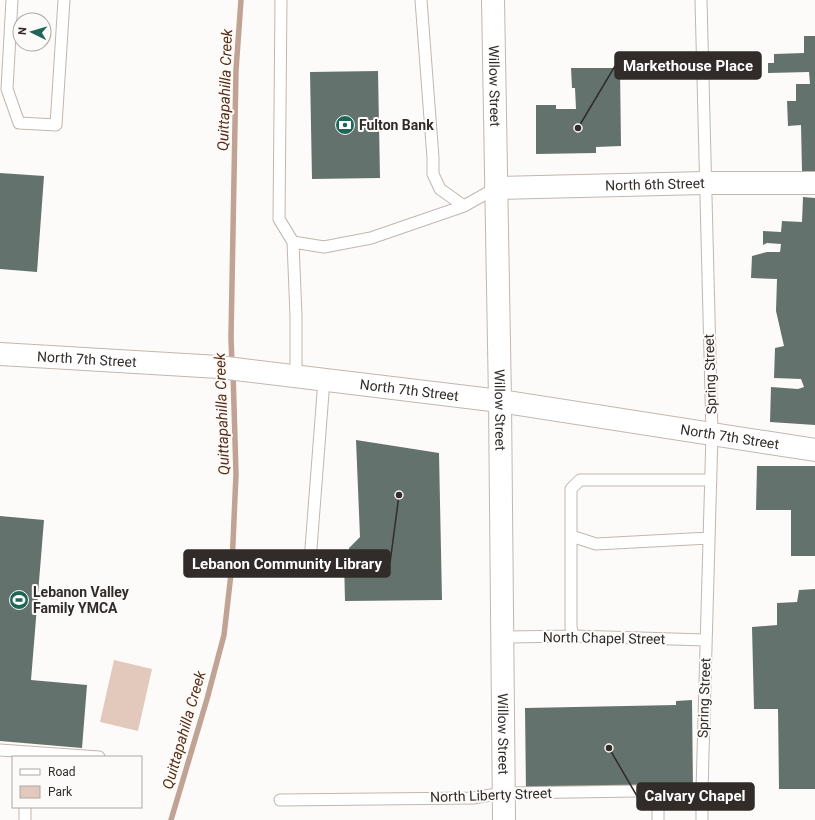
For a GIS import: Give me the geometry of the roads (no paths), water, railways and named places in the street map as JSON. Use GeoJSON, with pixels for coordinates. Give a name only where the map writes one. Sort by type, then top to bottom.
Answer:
{"type":"FeatureCollection","features":[{"type":"Feature","properties":{"kind":"street","name":"Willow Street"},"geometry":{"type":"LineString","coordinates":[[493,0],[500,402],[504,820]]}},
{"type":"Feature","properties":{"kind":"street","name":"North 6th Street"},"geometry":{"type":"LineString","coordinates":[[496,188],[705,183],[815,183]]}},
{"type":"Feature","properties":{"kind":"street","name":"North 7th Street"},"geometry":{"type":"LineString","coordinates":[[0,354],[219,367],[500,402],[815,450]]}},
{"type":"Feature","properties":{"kind":"lane"},"geometry":{"type":"LineString","coordinates":[[12,0],[7,89],[9,96],[19,123],[56,124],[64,0]]}},
{"type":"Feature","properties":{"kind":"lane"},"geometry":{"type":"LineString","coordinates":[[281,0],[279,219],[293,242],[296,316],[296,377]]}},
{"type":"Feature","properties":{"kind":"lane"},"geometry":{"type":"LineString","coordinates":[[421,0],[433,174],[440,189],[464,206]]}},
{"type":"Feature","properties":{"kind":"lane","name":"Spring Street"},"geometry":{"type":"LineString","coordinates":[[701,0],[712,434],[702,820]]}},
{"type":"Feature","properties":{"kind":"lane"},"geometry":{"type":"LineString","coordinates":[[293,242],[324,247],[371,238],[464,206],[496,188]]}},
{"type":"Feature","properties":{"kind":"lane"},"geometry":{"type":"LineString","coordinates":[[311,548],[324,380]]}},
{"type":"Feature","properties":{"kind":"lane"},"geometry":{"type":"LineString","coordinates":[[574,636],[570,627],[571,489],[580,480],[711,480]]}},
{"type":"Feature","properties":{"kind":"lane"},"geometry":{"type":"LineString","coordinates":[[571,536],[596,544],[709,538]]}},
{"type":"Feature","properties":{"kind":"lane","name":"North Chapel Street"},"geometry":{"type":"LineString","coordinates":[[502,637],[574,636],[706,640]]}},
{"type":"Feature","properties":{"kind":"lane"},"geometry":{"type":"LineString","coordinates":[[0,750],[25,754],[74,756]]}},
{"type":"Feature","properties":{"kind":"lane","name":"North Liberty Street"},"geometry":{"type":"LineString","coordinates":[[280,800],[473,798],[504,793],[702,790]]}},
{"type":"Feature","properties":{"kind":"lane"},"geometry":{"type":"LineString","coordinates":[[658,791],[658,820]]}},
{"type":"Feature","properties":{"kind":"lane"},"geometry":{"type":"LineString","coordinates":[[25,808],[25,820]]}},
{"type":"Feature","properties":{"kind":"waterway","name":"Quittapahilla Creek"},"geometry":{"type":"LineString","coordinates":[[232,364],[231,338],[236,70],[241,0]]}},
{"type":"Feature","properties":{"kind":"waterway","name":"Quittapahilla Creek"},"geometry":{"type":"LineString","coordinates":[[171,820],[207,699],[224,635],[232,565],[236,474],[233,372]]}},
{"type":"Feature","properties":{"kind":"place","name":"Fulton Bank"},"geometry":{"type":"Point","coordinates":[345,125]}},
{"type":"Feature","properties":{"kind":"place","name":"Markethouse Place"},"geometry":{"type":"Point","coordinates":[578,128]}},
{"type":"Feature","properties":{"kind":"place","name":"Lebanon Community Library"},"geometry":{"type":"Point","coordinates":[399,495]}},
{"type":"Feature","properties":{"kind":"place","name":"Lebanon Valley Family YMCA"},"geometry":{"type":"Point","coordinates":[19,600]}},
{"type":"Feature","properties":{"kind":"place","name":"Calvary Chapel"},"geometry":{"type":"Point","coordinates":[609,748]}}]}
